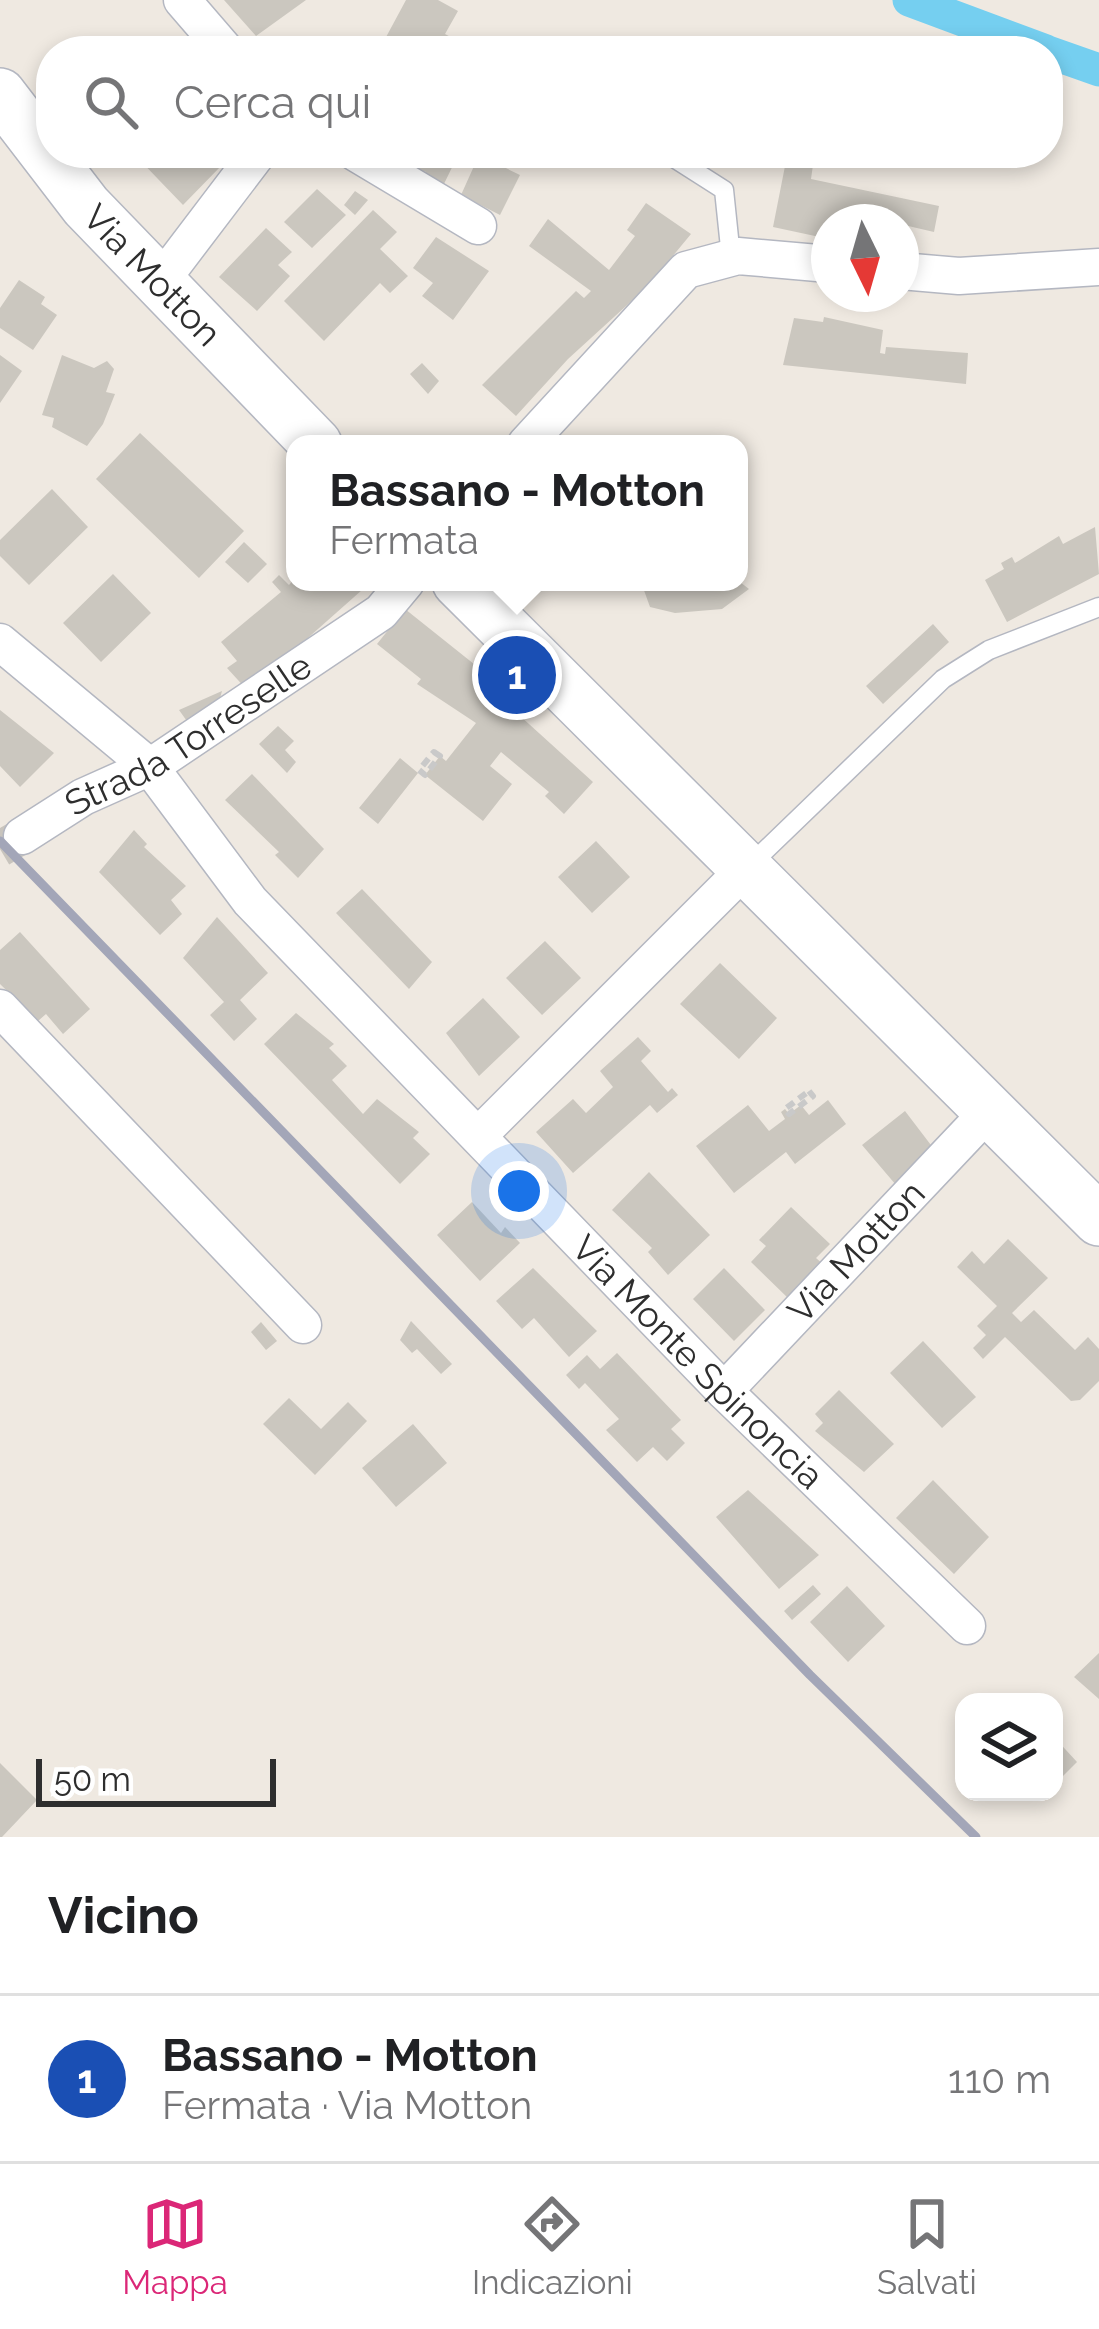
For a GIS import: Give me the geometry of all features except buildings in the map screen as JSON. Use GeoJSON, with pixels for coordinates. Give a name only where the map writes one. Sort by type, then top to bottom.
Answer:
{"type":"FeatureCollection","features":[{"type":"Feature","properties":{"kind":"main road","name":"Via Motton"},"geometry":{"type":"LineString","coordinates":[[0,94],[36,141]]}},
{"type":"Feature","properties":{"kind":"main road","name":"Via Motton"},"geometry":{"type":"LineString","coordinates":[[57,168],[86,206],[307,435]]}},
{"type":"Feature","properties":{"kind":"main road"},"geometry":{"type":"LineString","coordinates":[[467,591],[1099,1220]]}},
{"type":"Feature","properties":{"kind":"street"},"geometry":{"type":"LineString","coordinates":[[182,0],[213,36]]}},
{"type":"Feature","properties":{"kind":"street"},"geometry":{"type":"LineString","coordinates":[[160,282],[247,168]]}},
{"type":"Feature","properties":{"kind":"street"},"geometry":{"type":"LineString","coordinates":[[381,168],[478,226]]}},
{"type":"Feature","properties":{"kind":"street"},"geometry":{"type":"LineString","coordinates":[[534,435],[686,270],[731,257],[811,263]]}},
{"type":"Feature","properties":{"kind":"street"},"geometry":{"type":"LineString","coordinates":[[919,273],[959,276],[1099,266]]}},
{"type":"Feature","properties":{"kind":"street","name":"Strada Torreselle"},"geometry":{"type":"LineString","coordinates":[[22,836],[83,797],[150,767],[381,612],[398,591]]}},
{"type":"Feature","properties":{"kind":"street","name":"Via Monte Spinoncia"},"geometry":{"type":"LineString","coordinates":[[0,642],[150,767],[250,901],[724,1390],[967,1626]]}},
{"type":"Feature","properties":{"kind":"street"},"geometry":{"type":"LineString","coordinates":[[478,1136],[744,871]]}},
{"type":"Feature","properties":{"kind":"street"},"geometry":{"type":"LineString","coordinates":[[0,1008],[303,1325]]}},
{"type":"Feature","properties":{"kind":"street","name":"Via Motton"},"geometry":{"type":"LineString","coordinates":[[724,1390],[989,1112]]}},
{"type":"Feature","properties":{"kind":"lane"},"geometry":{"type":"LineString","coordinates":[[690,168],[724,190],[731,257]]}},
{"type":"Feature","properties":{"kind":"lane"},"geometry":{"type":"LineString","coordinates":[[744,871],[943,679],[989,650],[1099,607]]}},
{"type":"Feature","properties":{"kind":"waterway"},"geometry":{"type":"LineString","coordinates":[[909,0],[1006,36]]}},
{"type":"Feature","properties":{"kind":"waterway"},"geometry":{"type":"LineString","coordinates":[[1063,57],[1099,70]]}},
{"type":"Feature","properties":{"kind":"tunnel"},"geometry":{"type":"LineString","coordinates":[[0,849],[22,836]]}},
{"type":"Feature","properties":{"kind":"railway"},"geometry":{"type":"LineString","coordinates":[[0,841],[810,1675],[976,1837]]}},
{"type":"Feature","properties":{"kind":"place","name":"Bassano - Motton"},"geometry":{"type":"Point","coordinates":[517,675]}}]}
